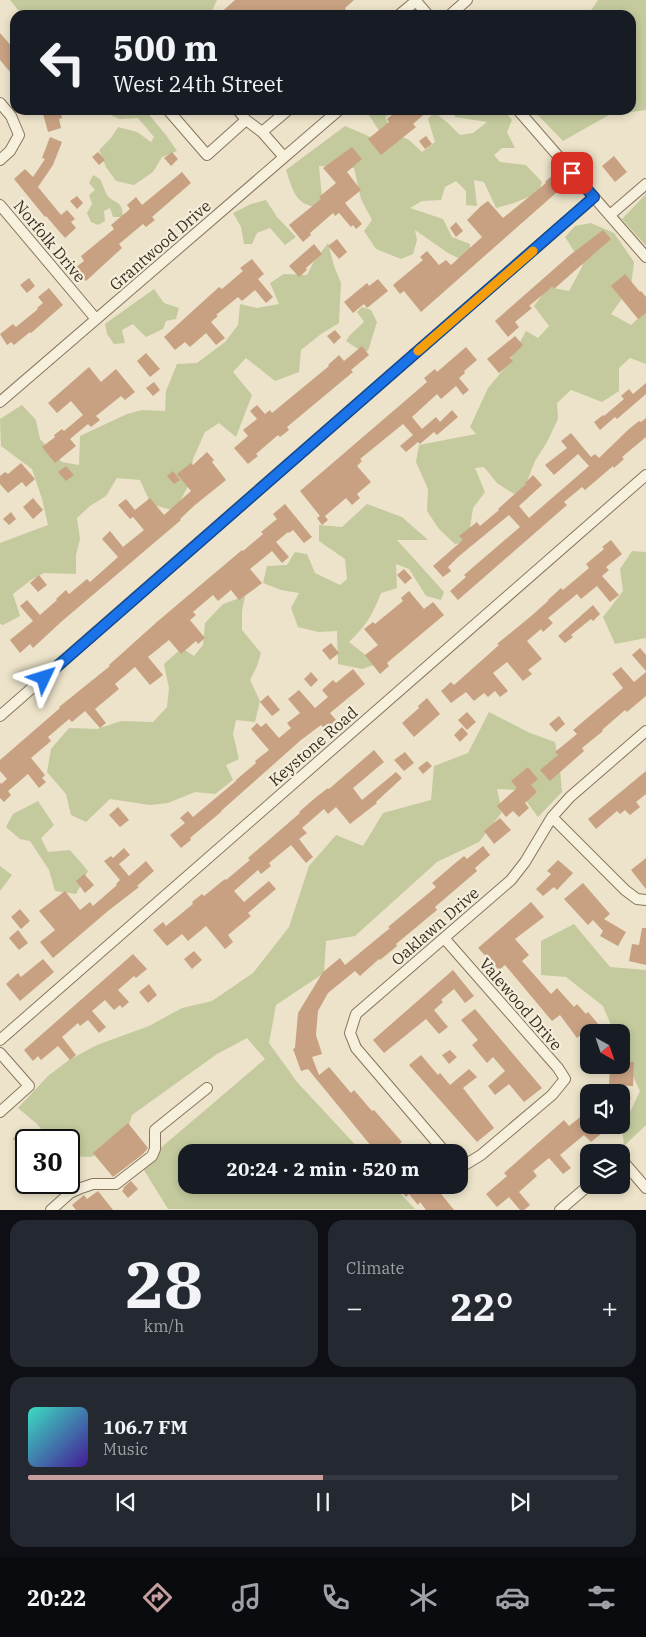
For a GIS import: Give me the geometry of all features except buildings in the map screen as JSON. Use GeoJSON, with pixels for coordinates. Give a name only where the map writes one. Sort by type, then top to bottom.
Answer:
{"type":"FeatureCollection","features":[{"type":"Feature","properties":{"kind":"street"},"geometry":{"type":"LineString","coordinates":[[404,10],[415,0],[424,10]]}},
{"type":"Feature","properties":{"kind":"street"},"geometry":{"type":"LineString","coordinates":[[456,10],[467,0]]}},
{"type":"Feature","properties":{"kind":"street"},"geometry":{"type":"LineString","coordinates":[[0,103],[10,115]]}},
{"type":"Feature","properties":{"kind":"street"},"geometry":{"type":"LineString","coordinates":[[0,160],[10,151],[19,135],[10,115]]}},
{"type":"Feature","properties":{"kind":"street"},"geometry":{"type":"LineString","coordinates":[[172,115],[207,155],[246,120]]}},
{"type":"Feature","properties":{"kind":"street"},"geometry":{"type":"LineString","coordinates":[[242,115],[262,132],[284,157]]}},
{"type":"Feature","properties":{"kind":"street"},"geometry":{"type":"LineString","coordinates":[[262,132],[282,115]]}},
{"type":"Feature","properties":{"kind":"street","name":"Grantwood Drive"},"geometry":{"type":"LineString","coordinates":[[0,402],[333,115]]}},
{"type":"Feature","properties":{"kind":"street"},"geometry":{"type":"LineString","coordinates":[[522,115],[646,257]]}},
{"type":"Feature","properties":{"kind":"street"},"geometry":{"type":"LineString","coordinates":[[610,215],[646,184]]}},
{"type":"Feature","properties":{"kind":"street"},"geometry":{"type":"LineString","coordinates":[[0,716],[594,197]]}},
{"type":"Feature","properties":{"kind":"street","name":"Norfolk Drive"},"geometry":{"type":"LineString","coordinates":[[0,205],[96,319]]}},
{"type":"Feature","properties":{"kind":"street","name":"Keystone Road"},"geometry":{"type":"LineString","coordinates":[[0,1040],[646,475]]}},
{"type":"Feature","properties":{"kind":"street","name":"Oaklawn Drive"},"geometry":{"type":"LineString","coordinates":[[438,1144],[356,1048],[350,1033],[356,1014],[511,880],[525,862],[552,816],[570,797],[646,731]]}},
{"type":"Feature","properties":{"kind":"street"},"geometry":{"type":"LineString","coordinates":[[552,816],[625,890],[637,899],[646,900]]}},
{"type":"Feature","properties":{"kind":"street","name":"Valewood Drive"},"geometry":{"type":"LineString","coordinates":[[444,938],[558,1068],[565,1079],[552,1095],[481,1155],[468,1162]]}},
{"type":"Feature","properties":{"kind":"street"},"geometry":{"type":"LineString","coordinates":[[0,1053],[29,1086],[0,1112]]}},
{"type":"Feature","properties":{"kind":"street"},"geometry":{"type":"LineString","coordinates":[[51,1210],[70,1193],[81,1188],[93,1184],[116,1184],[152,1156],[155,1149],[155,1130],[207,1088]]}},
{"type":"Feature","properties":{"kind":"street"},"geometry":{"type":"LineString","coordinates":[[630,1169],[646,1188]]}},
{"type":"Feature","properties":{"kind":"street"},"geometry":{"type":"LineString","coordinates":[[560,1210],[580,1193]]}},
{"type":"Feature","properties":{"kind":"green space"},"geometry":{"type":"Polygon","coordinates":[[[10,0],[217,0],[212,10],[18,10],[10,0]]]}},
{"type":"Feature","properties":{"kind":"green space"},"geometry":{"type":"Polygon","coordinates":[[[598,0],[646,0],[646,110],[636,111],[636,10],[591,10],[598,0]]]}},
{"type":"Feature","properties":{"kind":"green space"},"geometry":{"type":"Polygon","coordinates":[[[111,115],[149,115],[177,151],[162,157],[153,172],[134,185],[116,181],[106,167],[99,150],[111,138],[118,127],[137,132],[151,142],[154,137],[138,118],[119,119],[111,115]]]}},
{"type":"Feature","properties":{"kind":"green space"},"geometry":{"type":"Polygon","coordinates":[[[369,115],[388,115],[385,117],[392,132],[409,140],[422,152],[435,142],[428,119],[431,115],[438,115],[460,135],[473,133],[487,122],[455,117],[454,115],[508,115],[512,120],[507,132],[515,148],[502,148],[494,155],[500,162],[526,165],[542,182],[538,193],[496,208],[484,182],[474,180],[477,206],[466,205],[466,191],[456,181],[445,187],[441,200],[422,201],[410,208],[443,219],[452,237],[470,244],[470,253],[462,260],[448,253],[415,230],[417,240],[413,254],[401,259],[376,249],[364,231],[372,220],[361,199],[354,168],[319,166],[323,208],[307,205],[297,197],[286,170],[345,126],[373,138],[381,134],[369,115]]]}},
{"type":"Feature","properties":{"kind":"green space"},"geometry":{"type":"Polygon","coordinates":[[[538,115],[609,115],[563,141],[538,115]]]}},
{"type":"Feature","properties":{"kind":"green space"},"geometry":{"type":"Polygon","coordinates":[[[93,175],[100,179],[109,198],[120,205],[123,217],[113,217],[110,208],[104,211],[105,221],[98,225],[91,222],[87,213],[92,204],[89,195],[95,190],[89,183],[93,175]]]}},
{"type":"Feature","properties":{"kind":"green space"},"geometry":{"type":"Polygon","coordinates":[[[646,194],[646,246],[622,219],[646,194]]]}},
{"type":"Feature","properties":{"kind":"green space"},"geometry":{"type":"Polygon","coordinates":[[[266,200],[277,217],[296,237],[285,245],[270,228],[257,233],[252,244],[244,244],[241,227],[233,213],[251,204],[266,200]]]}},
{"type":"Feature","properties":{"kind":"green space"},"geometry":{"type":"Polygon","coordinates":[[[591,223],[614,233],[634,262],[631,286],[611,314],[631,325],[646,311],[646,364],[630,358],[619,368],[619,391],[602,402],[571,390],[557,403],[558,419],[535,461],[524,489],[514,494],[497,483],[484,467],[475,468],[485,492],[473,508],[468,542],[455,544],[439,529],[427,511],[428,489],[416,462],[419,445],[476,434],[470,427],[488,388],[508,364],[526,331],[538,338],[549,326],[534,306],[548,287],[569,291],[583,265],[565,237],[575,226],[591,223]]]}},
{"type":"Feature","properties":{"kind":"green space"},"geometry":{"type":"Polygon","coordinates":[[[328,243],[341,283],[339,323],[301,350],[299,372],[275,381],[246,358],[233,372],[252,395],[236,437],[219,423],[205,432],[193,459],[189,484],[175,511],[151,504],[140,480],[117,478],[106,496],[90,506],[77,518],[80,539],[76,555],[76,574],[44,573],[31,580],[13,594],[20,616],[3,625],[0,624],[0,543],[48,525],[32,469],[1,446],[0,419],[22,405],[36,420],[40,439],[62,462],[79,465],[80,436],[127,414],[142,410],[165,411],[166,391],[177,364],[197,363],[225,342],[238,325],[240,304],[257,308],[279,304],[270,283],[284,274],[307,275],[313,263],[328,243]]]}},
{"type":"Feature","properties":{"kind":"green space"},"geometry":{"type":"Polygon","coordinates":[[[154,289],[164,303],[179,308],[176,319],[166,321],[163,329],[146,337],[133,324],[122,330],[125,343],[114,344],[107,334],[105,324],[154,289]]]}},
{"type":"Feature","properties":{"kind":"green space"},"geometry":{"type":"Polygon","coordinates":[[[362,307],[371,310],[377,322],[368,351],[361,351],[346,341],[364,322],[357,312],[362,307]]]}},
{"type":"Feature","properties":{"kind":"green space"},"geometry":{"type":"Polygon","coordinates":[[[367,504],[402,517],[428,540],[397,540],[444,592],[441,600],[426,596],[409,569],[396,564],[397,588],[381,593],[368,619],[349,642],[377,664],[362,669],[338,664],[337,631],[318,632],[298,627],[291,608],[299,593],[281,590],[263,583],[267,566],[287,565],[295,552],[307,554],[315,573],[340,585],[347,579],[345,559],[319,541],[319,525],[342,527],[367,504]]]}},
{"type":"Feature","properties":{"kind":"green space"},"geometry":{"type":"Polygon","coordinates":[[[632,551],[646,552],[646,638],[615,644],[603,617],[623,591],[620,569],[632,551]]]}},
{"type":"Feature","properties":{"kind":"green space"},"geometry":{"type":"Polygon","coordinates":[[[245,596],[242,611],[242,630],[261,653],[250,680],[260,701],[255,722],[236,720],[233,734],[239,759],[226,765],[233,780],[215,794],[195,792],[168,803],[150,805],[110,799],[86,822],[71,815],[66,794],[47,772],[51,749],[69,728],[97,729],[121,721],[153,722],[167,707],[169,688],[164,664],[182,648],[194,656],[203,645],[205,623],[223,604],[245,596]]]}},
{"type":"Feature","properties":{"kind":"green space"},"geometry":{"type":"Polygon","coordinates":[[[489,712],[530,733],[555,742],[562,792],[538,817],[518,790],[497,789],[502,812],[479,842],[437,862],[355,936],[326,941],[324,973],[276,1005],[269,1043],[297,1082],[355,1144],[178,1144],[178,1194],[401,1194],[415,1209],[168,1209],[144,1170],[157,1151],[265,1059],[247,1038],[217,1054],[132,1115],[123,1144],[91,1157],[80,1156],[80,1129],[41,1129],[18,1108],[48,1076],[69,1060],[97,1045],[149,1026],[182,1008],[212,1001],[253,973],[289,927],[309,866],[336,835],[363,846],[383,813],[431,800],[434,766],[468,753],[489,712]]]}},
{"type":"Feature","properties":{"kind":"green space"},"geometry":{"type":"Polygon","coordinates":[[[38,801],[54,825],[41,838],[48,852],[70,850],[88,871],[76,894],[55,891],[49,870],[30,841],[20,839],[6,827],[13,814],[38,801]]]}},
{"type":"Feature","properties":{"kind":"green space"},"geometry":{"type":"Polygon","coordinates":[[[0,866],[12,875],[0,891],[0,866]]]}},
{"type":"Feature","properties":{"kind":"green space"},"geometry":{"type":"Polygon","coordinates":[[[574,924],[610,967],[646,970],[646,1125],[626,1144],[624,1144],[623,1134],[630,1134],[630,1112],[640,1091],[630,1070],[630,1024],[611,1024],[603,1006],[566,977],[541,975],[541,941],[574,924]]]}},
{"type":"Feature","properties":{"kind":"slow traffic"},"geometry":{"type":"LineString","coordinates":[[418,351],[533,251]]}},
{"type":"Feature","properties":{"kind":"route"},"geometry":{"type":"LineString","coordinates":[[44,678],[594,197],[572,173]]}}]}
